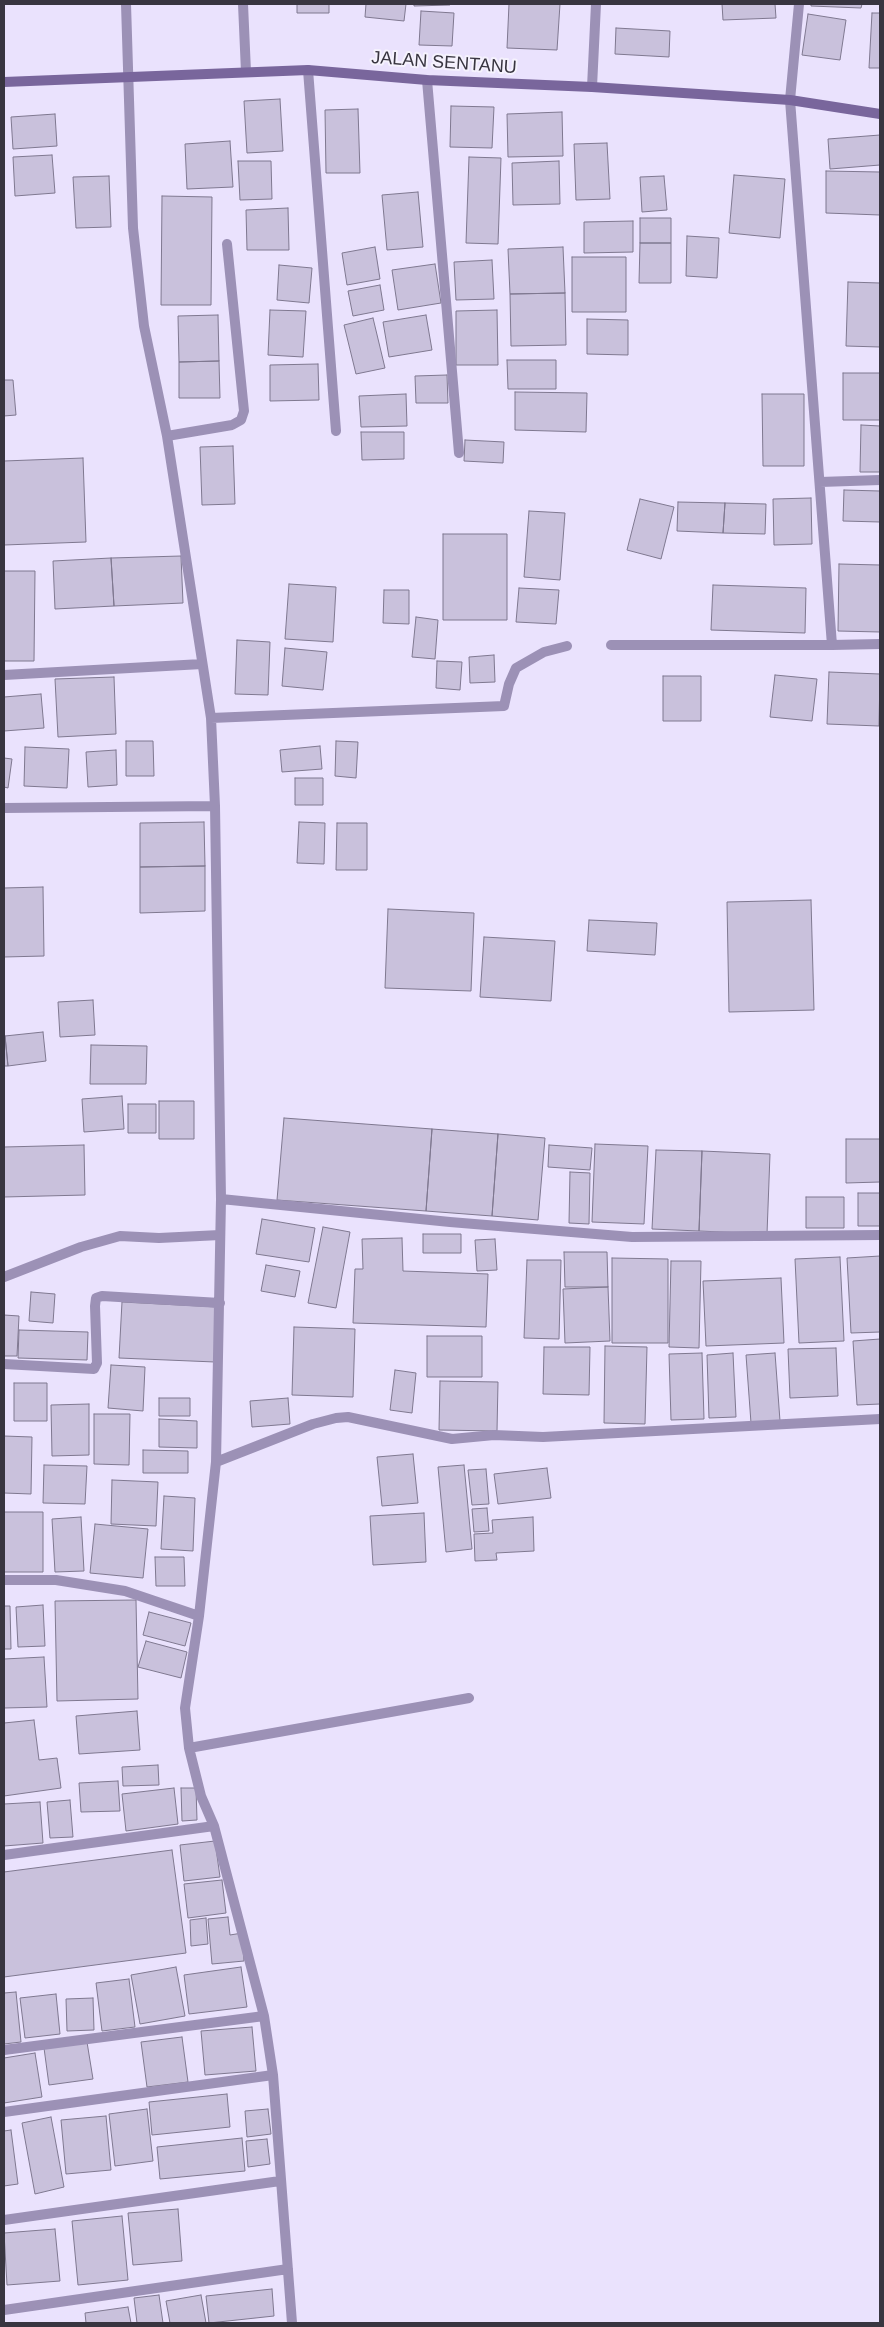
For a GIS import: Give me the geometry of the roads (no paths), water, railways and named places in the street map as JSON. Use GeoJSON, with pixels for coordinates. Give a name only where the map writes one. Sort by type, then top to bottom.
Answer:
{"type":"FeatureCollection","features":[{"type":"Feature","properties":{"kind":"street"},"geometry":{"type":"LineString","coordinates":[[126,4],[133,228],[144,326],[167,436],[211,718],[215,806],[222,1199],[216,1462],[199,1616],[185,1708],[189,1748],[201,1796],[214,1826],[264,2016],[273,2075],[292,2323]]}},
{"type":"Feature","properties":{"kind":"street"},"geometry":{"type":"LineString","coordinates":[[243,4],[246,72]]}},
{"type":"Feature","properties":{"kind":"street"},"geometry":{"type":"LineString","coordinates":[[592,87],[596,4]]}},
{"type":"Feature","properties":{"kind":"street"},"geometry":{"type":"LineString","coordinates":[[799,4],[790,100],[832,645]]}},
{"type":"Feature","properties":{"kind":"street"},"geometry":{"type":"LineString","coordinates":[[308,70],[336,431]]}},
{"type":"Feature","properties":{"kind":"street","name":"JALAN SENTANU"},"geometry":{"type":"LineString","coordinates":[[4,82],[308,70],[427,80],[592,87],[790,100],[880,114]]}},
{"type":"Feature","properties":{"kind":"street"},"geometry":{"type":"LineString","coordinates":[[427,80],[459,454]]}},
{"type":"Feature","properties":{"kind":"street"},"geometry":{"type":"LineString","coordinates":[[167,436],[232,425],[241,420],[244,411],[228,244]]}},
{"type":"Feature","properties":{"kind":"street"},"geometry":{"type":"LineString","coordinates":[[820,482],[880,480]]}},
{"type":"Feature","properties":{"kind":"street"},"geometry":{"type":"LineString","coordinates":[[611,645],[880,644]]}},
{"type":"Feature","properties":{"kind":"street"},"geometry":{"type":"LineString","coordinates":[[211,718],[504,706],[509,684],[516,668],[544,652],[567,646]]}},
{"type":"Feature","properties":{"kind":"street"},"geometry":{"type":"LineString","coordinates":[[4,675],[202,664]]}},
{"type":"Feature","properties":{"kind":"street"},"geometry":{"type":"LineString","coordinates":[[4,808],[215,806]]}},
{"type":"Feature","properties":{"kind":"street"},"geometry":{"type":"LineString","coordinates":[[222,1199],[460,1223],[632,1237],[880,1235]]}},
{"type":"Feature","properties":{"kind":"street"},"geometry":{"type":"LineString","coordinates":[[4,1277],[88,1244],[120,1236],[160,1238],[220,1236]]}},
{"type":"Feature","properties":{"kind":"street"},"geometry":{"type":"LineString","coordinates":[[4,1364],[94,1368],[97,1363],[96,1298],[102,1296],[220,1303]]}},
{"type":"Feature","properties":{"kind":"street"},"geometry":{"type":"LineString","coordinates":[[216,1462],[313,1424],[348,1417],[452,1439],[494,1435],[544,1437],[880,1419]]}},
{"type":"Feature","properties":{"kind":"street"},"geometry":{"type":"LineString","coordinates":[[4,1580],[56,1580],[125,1591],[199,1616]]}},
{"type":"Feature","properties":{"kind":"street"},"geometry":{"type":"LineString","coordinates":[[189,1748],[470,1698]]}},
{"type":"Feature","properties":{"kind":"street"},"geometry":{"type":"LineString","coordinates":[[4,1855],[214,1826]]}},
{"type":"Feature","properties":{"kind":"street"},"geometry":{"type":"LineString","coordinates":[[4,2050],[264,2016]]}},
{"type":"Feature","properties":{"kind":"street"},"geometry":{"type":"LineString","coordinates":[[4,2112],[273,2075]]}},
{"type":"Feature","properties":{"kind":"street"},"geometry":{"type":"LineString","coordinates":[[4,2220],[280,2181]]}},
{"type":"Feature","properties":{"kind":"street"},"geometry":{"type":"LineString","coordinates":[[4,2310],[288,2268]]}}]}
